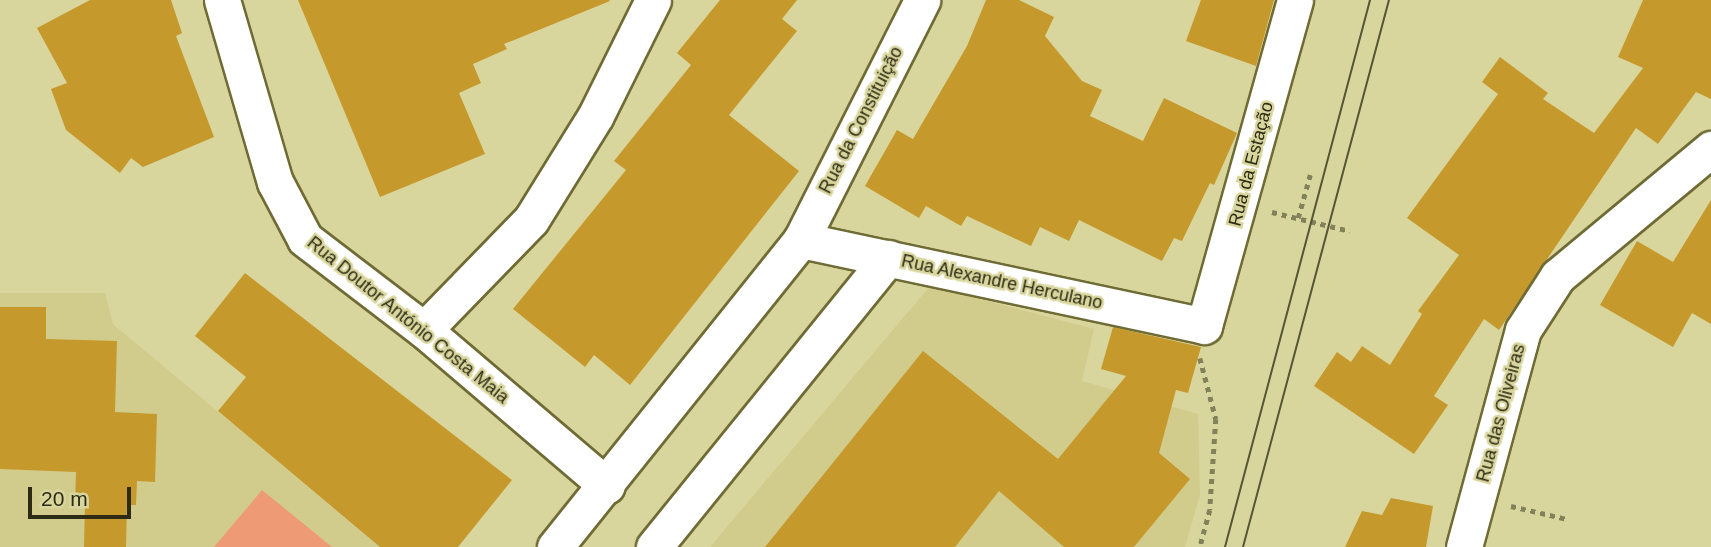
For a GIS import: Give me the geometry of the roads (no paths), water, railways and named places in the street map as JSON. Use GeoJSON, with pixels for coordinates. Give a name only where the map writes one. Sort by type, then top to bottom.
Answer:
{"type":"FeatureCollection","features":[{"type":"Feature","properties":{"kind":"street","name":"Rua Doutor António Costa Maia"},"geometry":{"type":"LineString","coordinates":[[222,0],[275,182],[305,239],[424,330],[607,486]]}},
{"type":"Feature","properties":{"kind":"street","name":"Rua da Constituição"},"geometry":{"type":"LineString","coordinates":[[555,547],[607,486],[801,240],[922,0]]}},
{"type":"Feature","properties":{"kind":"street","name":"Rua da Estação"},"geometry":{"type":"LineString","coordinates":[[1203,326],[1241,204],[1295,0]]}},
{"type":"Feature","properties":{"kind":"street"},"geometry":{"type":"LineString","coordinates":[[424,330],[531,220],[596,115],[651,2]]}},
{"type":"Feature","properties":{"kind":"street","name":"Rua das Oliveiras"},"geometry":{"type":"LineString","coordinates":[[1464,547],[1530,319],[1558,276],[1711,149]]}},
{"type":"Feature","properties":{"kind":"street","name":"Rua Alexandre Herculano"},"geometry":{"type":"LineString","coordinates":[[801,240],[1203,326]]}},
{"type":"Feature","properties":{"kind":"street"},"geometry":{"type":"LineString","coordinates":[[654,547],[888,258]]}},
{"type":"Feature","properties":{"kind":"tram line"},"geometry":{"type":"LineString","coordinates":[[1225,547],[1370,0]]}},
{"type":"Feature","properties":{"kind":"tram line"},"geometry":{"type":"LineString","coordinates":[[1243,547],[1389,0]]}}]}
